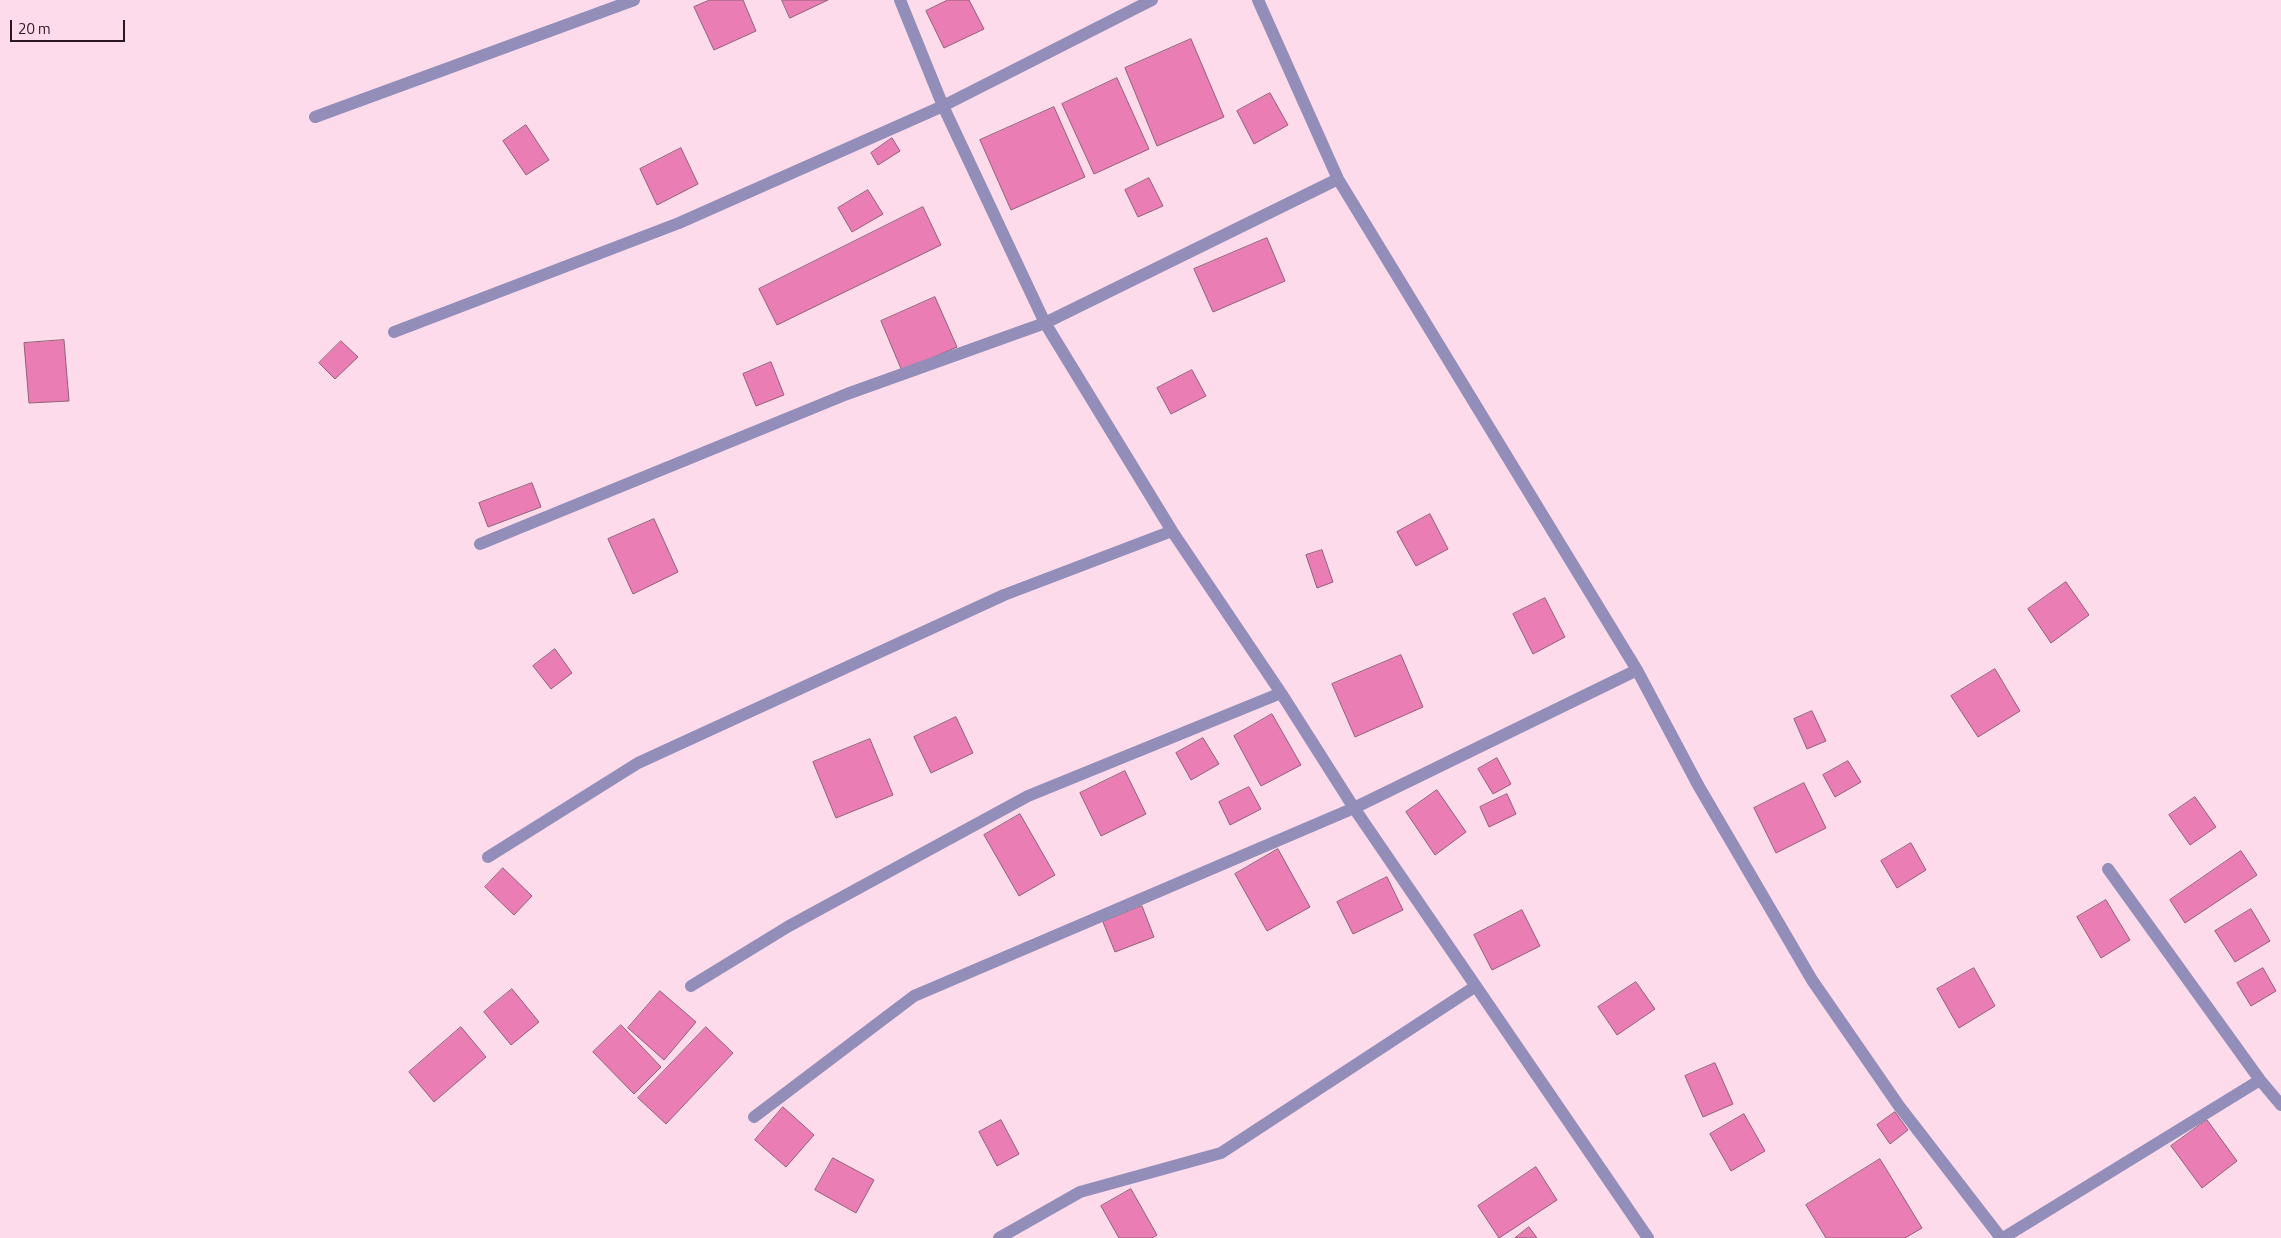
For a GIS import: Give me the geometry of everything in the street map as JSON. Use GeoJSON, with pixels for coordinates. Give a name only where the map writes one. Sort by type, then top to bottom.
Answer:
{"type":"FeatureCollection","features":[{"type":"Feature","properties":{"kind":"street"},"geometry":{"type":"LineString","coordinates":[[315,118],[634,0]]}},
{"type":"Feature","properties":{"kind":"street"},"geometry":{"type":"LineString","coordinates":[[900,0],[943,106],[1045,324],[1172,531],[1281,693],[1354,808],[1648,1238]]}},
{"type":"Feature","properties":{"kind":"street"},"geometry":{"type":"LineString","coordinates":[[394,332],[678,224],[943,106],[1152,0]]}},
{"type":"Feature","properties":{"kind":"street"},"geometry":{"type":"LineString","coordinates":[[1258,0],[1338,179],[1637,670],[1698,785],[1812,980],[1899,1106],[2002,1238],[2260,1080]]}},
{"type":"Feature","properties":{"kind":"street"},"geometry":{"type":"LineString","coordinates":[[480,544],[847,394],[1045,324],[1338,179]]}},
{"type":"Feature","properties":{"kind":"street"},"geometry":{"type":"LineString","coordinates":[[488,857],[638,763],[1004,594],[1172,531]]}},
{"type":"Feature","properties":{"kind":"street"},"geometry":{"type":"LineString","coordinates":[[754,1117],[914,996],[1354,808],[1637,670]]}},
{"type":"Feature","properties":{"kind":"street"},"geometry":{"type":"LineString","coordinates":[[691,986],[789,926],[1028,796],[1281,693]]}},
{"type":"Feature","properties":{"kind":"street"},"geometry":{"type":"LineString","coordinates":[[2108,869],[2260,1080],[2281,1105]]}},
{"type":"Feature","properties":{"kind":"street"},"geometry":{"type":"LineString","coordinates":[[999,1238],[1080,1192],[1221,1153],[1476,986]]}},
{"type":"Feature","properties":{"kind":"building"},"geometry":{"type":"Polygon","coordinates":[[[710,0],[743,0],[756,31],[714,50],[694,7],[710,0]]]}},
{"type":"Feature","properties":{"kind":"building"},"geometry":{"type":"Polygon","coordinates":[[[782,0],[828,0],[790,18],[782,0]]]}},
{"type":"Feature","properties":{"kind":"building"},"geometry":{"type":"Polygon","coordinates":[[[948,0],[969,0],[984,29],[944,48],[926,11],[948,0]]]}},
{"type":"Feature","properties":{"kind":"building"},"geometry":{"type":"Polygon","coordinates":[[[1191,39],[1224,117],[1157,146],[1125,68],[1191,39]]]}},
{"type":"Feature","properties":{"kind":"building"},"geometry":{"type":"Polygon","coordinates":[[[1117,78],[1149,149],[1094,174],[1062,104],[1117,78]]]}},
{"type":"Feature","properties":{"kind":"building"},"geometry":{"type":"Polygon","coordinates":[[[1270,93],[1288,125],[1254,144],[1237,111],[1270,93]]]}},
{"type":"Feature","properties":{"kind":"building"},"geometry":{"type":"Polygon","coordinates":[[[1054,107],[1085,177],[1011,210],[980,140],[1054,107]]]}},
{"type":"Feature","properties":{"kind":"building"},"geometry":{"type":"Polygon","coordinates":[[[526,125],[549,160],[526,175],[503,141],[526,125]]]}},
{"type":"Feature","properties":{"kind":"building"},"geometry":{"type":"Polygon","coordinates":[[[892,138],[900,151],[878,165],[871,153],[892,138]]]}},
{"type":"Feature","properties":{"kind":"building"},"geometry":{"type":"Polygon","coordinates":[[[681,148],[698,184],[657,205],[640,169],[681,148]]]}},
{"type":"Feature","properties":{"kind":"building"},"geometry":{"type":"Polygon","coordinates":[[[1149,178],[1163,206],[1138,217],[1125,190],[1149,178]]]}},
{"type":"Feature","properties":{"kind":"building"},"geometry":{"type":"Polygon","coordinates":[[[868,190],[883,214],[852,232],[838,208],[868,190]]]}},
{"type":"Feature","properties":{"kind":"building"},"geometry":{"type":"Polygon","coordinates":[[[923,207],[941,245],[777,325],[759,289],[923,207]]]}},
{"type":"Feature","properties":{"kind":"building"},"geometry":{"type":"Polygon","coordinates":[[[1267,238],[1285,281],[1213,312],[1194,269],[1267,238]]]}},
{"type":"Feature","properties":{"kind":"building"},"geometry":{"type":"Polygon","coordinates":[[[935,297],[957,347],[902,371],[881,321],[935,297]]]}},
{"type":"Feature","properties":{"kind":"building"},"geometry":{"type":"Polygon","coordinates":[[[64,340],[69,401],[29,403],[24,343],[64,340]]]}},
{"type":"Feature","properties":{"kind":"building"},"geometry":{"type":"Polygon","coordinates":[[[341,341],[358,357],[335,379],[319,363],[341,341]]]}},
{"type":"Feature","properties":{"kind":"building"},"geometry":{"type":"Polygon","coordinates":[[[771,362],[784,395],[756,406],[743,374],[771,362]]]}},
{"type":"Feature","properties":{"kind":"building"},"geometry":{"type":"Polygon","coordinates":[[[1192,370],[1206,396],[1171,414],[1157,388],[1192,370]]]}},
{"type":"Feature","properties":{"kind":"building"},"geometry":{"type":"Polygon","coordinates":[[[532,483],[541,507],[488,527],[479,503],[532,483]]]}},
{"type":"Feature","properties":{"kind":"building"},"geometry":{"type":"Polygon","coordinates":[[[1430,514],[1448,549],[1416,566],[1397,532],[1430,514]]]}},
{"type":"Feature","properties":{"kind":"building"},"geometry":{"type":"Polygon","coordinates":[[[654,519],[678,572],[633,594],[608,539],[654,519]]]}},
{"type":"Feature","properties":{"kind":"building"},"geometry":{"type":"Polygon","coordinates":[[[1322,550],[1333,582],[1317,588],[1306,555],[1322,550]]]}},
{"type":"Feature","properties":{"kind":"building"},"geometry":{"type":"Polygon","coordinates":[[[2066,582],[2089,615],[2051,643],[2028,609],[2066,582]]]}},
{"type":"Feature","properties":{"kind":"building"},"geometry":{"type":"Polygon","coordinates":[[[1545,598],[1565,637],[1533,654],[1513,614],[1545,598]]]}},
{"type":"Feature","properties":{"kind":"building"},"geometry":{"type":"Polygon","coordinates":[[[555,649],[572,673],[551,689],[533,666],[555,649]]]}},
{"type":"Feature","properties":{"kind":"building"},"geometry":{"type":"Polygon","coordinates":[[[1401,655],[1423,707],[1355,737],[1332,684],[1401,655]]]}},
{"type":"Feature","properties":{"kind":"building"},"geometry":{"type":"Polygon","coordinates":[[[1995,669],[2020,711],[1978,737],[1951,696],[1995,669]]]}},
{"type":"Feature","properties":{"kind":"building"},"geometry":{"type":"Polygon","coordinates":[[[1812,711],[1826,741],[1807,749],[1794,719],[1812,711]]]}},
{"type":"Feature","properties":{"kind":"building"},"geometry":{"type":"Polygon","coordinates":[[[1272,714],[1301,765],[1261,786],[1234,736],[1272,714]]]}},
{"type":"Feature","properties":{"kind":"building"},"geometry":{"type":"Polygon","coordinates":[[[956,717],[973,753],[931,773],[914,737],[956,717]]]}},
{"type":"Feature","properties":{"kind":"building"},"geometry":{"type":"Polygon","coordinates":[[[1203,738],[1219,764],[1191,780],[1176,753],[1203,738]]]}},
{"type":"Feature","properties":{"kind":"building"},"geometry":{"type":"Polygon","coordinates":[[[870,739],[893,795],[836,818],[813,762],[870,739]]]}},
{"type":"Feature","properties":{"kind":"building"},"geometry":{"type":"Polygon","coordinates":[[[1497,758],[1511,784],[1493,794],[1478,769],[1497,758]]]}},
{"type":"Feature","properties":{"kind":"building"},"geometry":{"type":"Polygon","coordinates":[[[1848,761],[1861,782],[1835,797],[1823,775],[1848,761]]]}},
{"type":"Feature","properties":{"kind":"building"},"geometry":{"type":"Polygon","coordinates":[[[1125,771],[1146,814],[1101,836],[1080,793],[1125,771]]]}},
{"type":"Feature","properties":{"kind":"building"},"geometry":{"type":"Polygon","coordinates":[[[1804,783],[1826,828],[1776,853],[1754,808],[1804,783]]]}},
{"type":"Feature","properties":{"kind":"building"},"geometry":{"type":"Polygon","coordinates":[[[1249,787],[1261,809],[1230,825],[1219,802],[1249,787]]]}},
{"type":"Feature","properties":{"kind":"building"},"geometry":{"type":"Polygon","coordinates":[[[1437,790],[1466,832],[1435,855],[1406,812],[1437,790]]]}},
{"type":"Feature","properties":{"kind":"building"},"geometry":{"type":"Polygon","coordinates":[[[1507,794],[1516,814],[1489,827],[1480,807],[1507,794]]]}},
{"type":"Feature","properties":{"kind":"building"},"geometry":{"type":"Polygon","coordinates":[[[2195,797],[2216,827],[2190,845],[2169,815],[2195,797]]]}},
{"type":"Feature","properties":{"kind":"building"},"geometry":{"type":"Polygon","coordinates":[[[1020,814],[1055,875],[1019,896],[984,835],[1020,814]]]}},
{"type":"Feature","properties":{"kind":"building"},"geometry":{"type":"Polygon","coordinates":[[[1911,843],[1926,870],[1897,888],[1881,861],[1911,843]]]}},
{"type":"Feature","properties":{"kind":"building"},"geometry":{"type":"Polygon","coordinates":[[[1278,849],[1310,907],[1267,931],[1235,874],[1278,849]]]}},
{"type":"Feature","properties":{"kind":"building"},"geometry":{"type":"Polygon","coordinates":[[[2241,851],[2257,875],[2185,923],[2170,900],[2241,851]]]}},
{"type":"Feature","properties":{"kind":"building"},"geometry":{"type":"Polygon","coordinates":[[[503,868],[532,896],[514,915],[485,887],[503,868]]]}},
{"type":"Feature","properties":{"kind":"building"},"geometry":{"type":"Polygon","coordinates":[[[1387,877],[1403,910],[1353,934],[1337,902],[1387,877]]]}},
{"type":"Feature","properties":{"kind":"building"},"geometry":{"type":"Polygon","coordinates":[[[2106,900],[2130,940],[2101,958],[2077,917],[2106,900]]]}},
{"type":"Feature","properties":{"kind":"building"},"geometry":{"type":"Polygon","coordinates":[[[1142,906],[1154,937],[1115,952],[1103,922],[1142,906]]]}},
{"type":"Feature","properties":{"kind":"building"},"geometry":{"type":"Polygon","coordinates":[[[2251,909],[2270,941],[2235,962],[2215,931],[2251,909]]]}},
{"type":"Feature","properties":{"kind":"building"},"geometry":{"type":"Polygon","coordinates":[[[1522,910],[1540,946],[1492,970],[1474,935],[1522,910]]]}},
{"type":"Feature","properties":{"kind":"building"},"geometry":{"type":"Polygon","coordinates":[[[1974,968],[1995,1006],[1959,1028],[1937,989],[1974,968]]]}},
{"type":"Feature","properties":{"kind":"building"},"geometry":{"type":"Polygon","coordinates":[[[2263,968],[2276,991],[2251,1006],[2237,983],[2263,968]]]}},
{"type":"Feature","properties":{"kind":"building"},"geometry":{"type":"Polygon","coordinates":[[[1636,982],[1655,1009],[1617,1035],[1598,1007],[1636,982]]]}},
{"type":"Feature","properties":{"kind":"building"},"geometry":{"type":"Polygon","coordinates":[[[512,989],[539,1022],[511,1045],[484,1012],[512,989]]]}},
{"type":"Feature","properties":{"kind":"building"},"geometry":{"type":"Polygon","coordinates":[[[660,991],[696,1022],[664,1060],[628,1028],[660,991]]]}},
{"type":"Feature","properties":{"kind":"building"},"geometry":{"type":"Polygon","coordinates":[[[621,1025],[661,1067],[634,1094],[593,1052],[621,1025]]]}},
{"type":"Feature","properties":{"kind":"building"},"geometry":{"type":"Polygon","coordinates":[[[461,1027],[486,1057],[434,1102],[409,1072],[461,1027]]]}},
{"type":"Feature","properties":{"kind":"building"},"geometry":{"type":"Polygon","coordinates":[[[706,1027],[733,1053],[666,1124],[638,1098],[706,1027]]]}},
{"type":"Feature","properties":{"kind":"building"},"geometry":{"type":"Polygon","coordinates":[[[1715,1063],[1733,1104],[1703,1117],[1685,1076],[1715,1063]]]}},
{"type":"Feature","properties":{"kind":"building"},"geometry":{"type":"Polygon","coordinates":[[[783,1107],[814,1135],[786,1167],[755,1140],[783,1107]]]}},
{"type":"Feature","properties":{"kind":"building"},"geometry":{"type":"Polygon","coordinates":[[[1895,1112],[1908,1130],[1890,1144],[1877,1125],[1895,1112]]]}},
{"type":"Feature","properties":{"kind":"building"},"geometry":{"type":"Polygon","coordinates":[[[1744,1114],[1765,1151],[1731,1171],[1710,1134],[1744,1114]]]}},
{"type":"Feature","properties":{"kind":"building"},"geometry":{"type":"Polygon","coordinates":[[[1001,1120],[1019,1154],[997,1166],[979,1132],[1001,1120]]]}},
{"type":"Feature","properties":{"kind":"building"},"geometry":{"type":"Polygon","coordinates":[[[2207,1120],[2237,1161],[2202,1188],[2171,1146],[2207,1120]]]}},
{"type":"Feature","properties":{"kind":"building"},"geometry":{"type":"Polygon","coordinates":[[[833,1158],[874,1180],[856,1213],[815,1190],[833,1158]]]}},
{"type":"Feature","properties":{"kind":"building"},"geometry":{"type":"Polygon","coordinates":[[[1880,1159],[1922,1228],[1905,1238],[1826,1238],[1806,1205],[1880,1159]]]}},
{"type":"Feature","properties":{"kind":"building"},"geometry":{"type":"Polygon","coordinates":[[[1536,1167],[1557,1200],[1499,1238],[1478,1206],[1536,1167]]]}},
{"type":"Feature","properties":{"kind":"building"},"geometry":{"type":"Polygon","coordinates":[[[1131,1189],[1157,1235],[1152,1238],[1119,1238],[1101,1206],[1131,1189]]]}},
{"type":"Feature","properties":{"kind":"building"},"geometry":{"type":"Polygon","coordinates":[[[1529,1227],[1537,1238],[1515,1238],[1529,1227]]]}}]}
